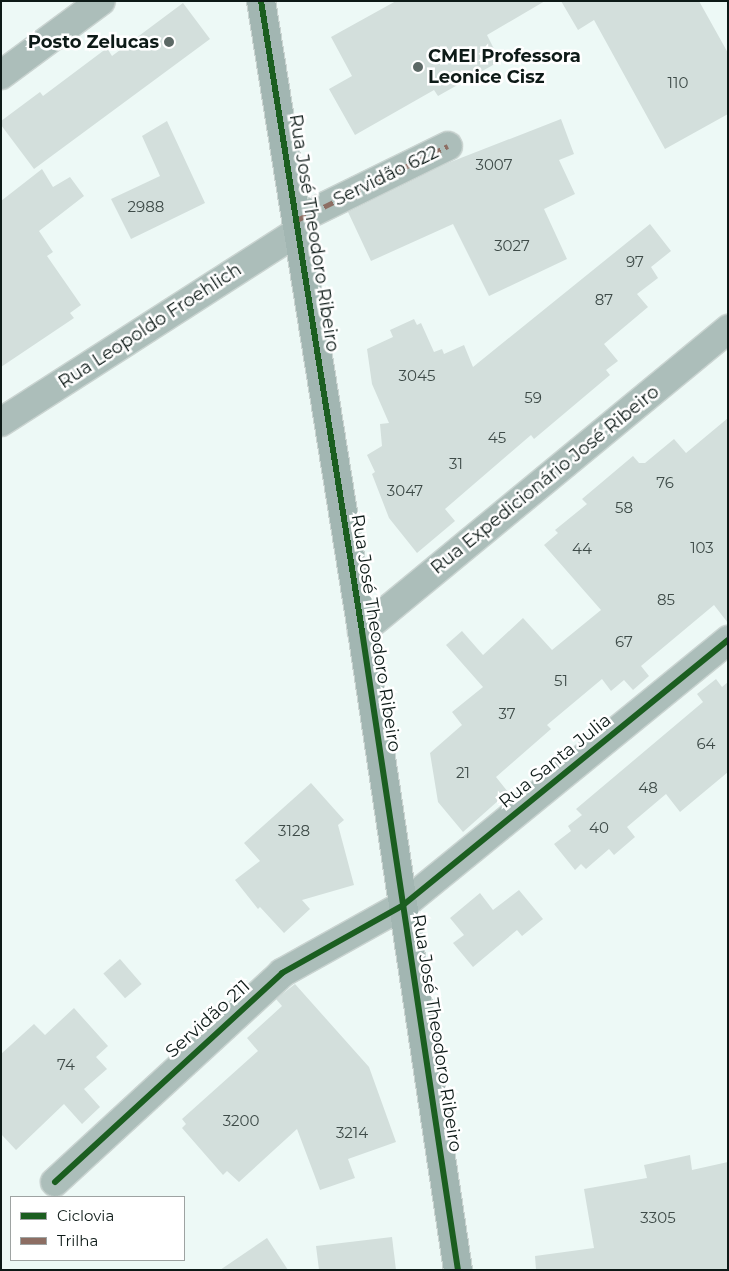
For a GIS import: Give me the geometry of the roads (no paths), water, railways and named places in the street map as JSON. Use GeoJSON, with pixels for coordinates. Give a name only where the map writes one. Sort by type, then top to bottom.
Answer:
{"type":"FeatureCollection","features":[{"type":"Feature","properties":{"kind":"main road","name":"Rua José Theodoro Ribeiro"},"geometry":{"type":"LineString","coordinates":[[261,1],[362,631],[458,1270]]}},
{"type":"Feature","properties":{"kind":"street"},"geometry":{"type":"LineString","coordinates":[[1,75],[100,1]]}},
{"type":"Feature","properties":{"kind":"street","name":"Servidão 622"},"geometry":{"type":"LineString","coordinates":[[298,225],[448,146]]}},
{"type":"Feature","properties":{"kind":"street","name":"Rua Leopoldo Froehlich"},"geometry":{"type":"LineString","coordinates":[[1,422],[298,225]]}},
{"type":"Feature","properties":{"kind":"street","name":"Rua Expedicionário José Ribeiro"},"geometry":{"type":"LineString","coordinates":[[362,631],[728,329]]}},
{"type":"Feature","properties":{"kind":"street","name":"Rua Santa Julia"},"geometry":{"type":"LineString","coordinates":[[402,906],[728,640]]}},
{"type":"Feature","properties":{"kind":"street","name":"Servidão 211"},"geometry":{"type":"LineString","coordinates":[[55,1182],[246,1003],[282,973],[402,906]]}},
{"type":"Feature","properties":{"kind":"place","name":"Posto Zelucas"},"geometry":{"type":"Point","coordinates":[169,42]}},
{"type":"Feature","properties":{"kind":"place","name":"CMEI Professora Leonice Cisz"},"geometry":{"type":"Point","coordinates":[418,67]}}]}
